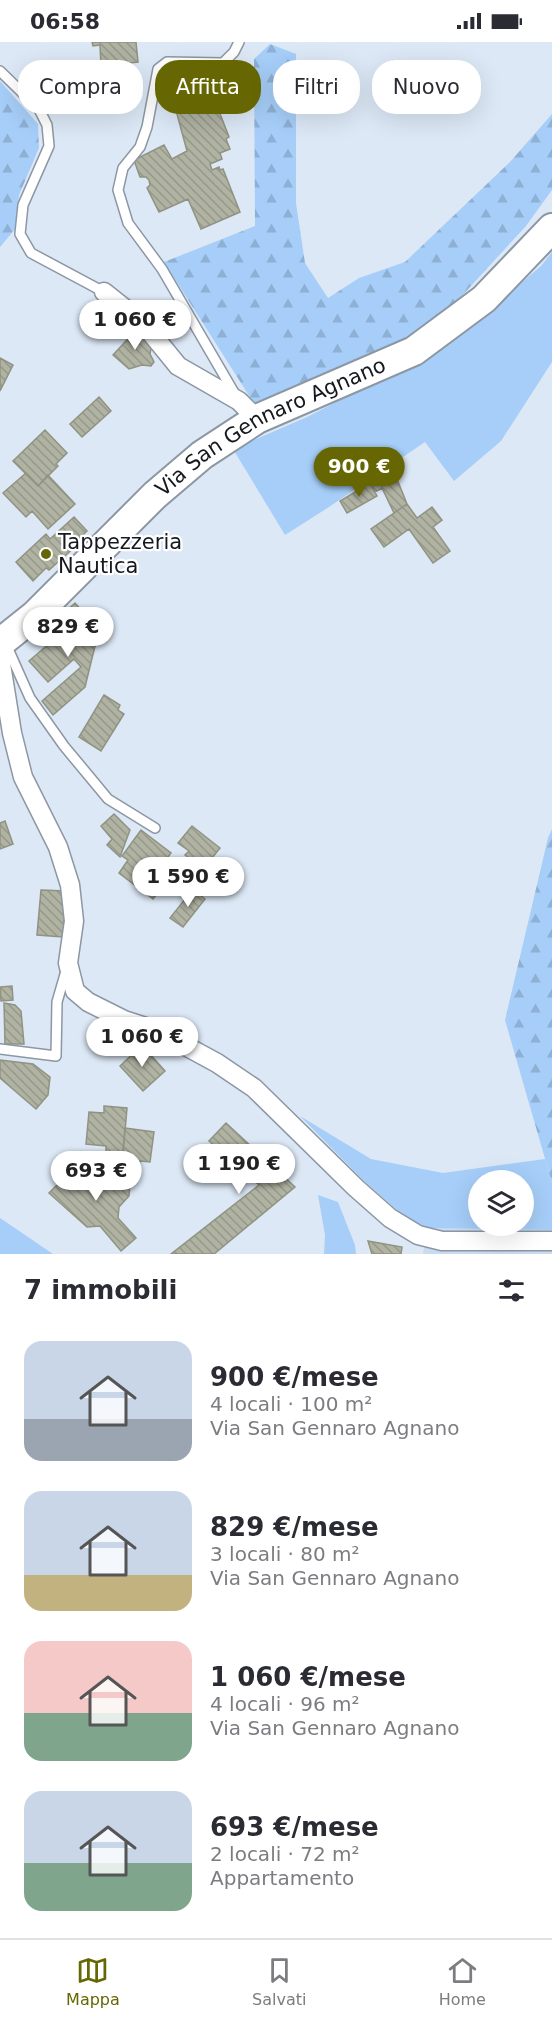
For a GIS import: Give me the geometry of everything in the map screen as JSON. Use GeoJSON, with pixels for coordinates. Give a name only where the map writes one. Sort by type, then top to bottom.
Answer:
{"type":"FeatureCollection","features":[{"type":"Feature","properties":{"kind":"main road","name":"Via San Gennaro Agnano"},"geometry":{"type":"LineString","coordinates":[[1,647],[155,495],[202,455],[248,410],[414,351],[484,299],[552,228]]}},
{"type":"Feature","properties":{"kind":"street"},"geometry":{"type":"LineString","coordinates":[[104,292],[143,323],[178,366],[248,410]]}},
{"type":"Feature","properties":{"kind":"street"},"geometry":{"type":"LineString","coordinates":[[1,647],[12,733],[23,777],[58,847],[70,885],[74,921],[68,963],[75,991],[88,1002],[124,1020],[158,1031],[217,1063],[254,1088],[356,1188],[390,1218],[418,1235],[442,1241],[552,1241]]}},
{"type":"Feature","properties":{"kind":"lane"},"geometry":{"type":"LineString","coordinates":[[239,42],[234,52],[223,63],[167,62],[158,69],[147,127],[140,147],[123,168],[118,190],[128,223],[162,269],[248,410]]}},
{"type":"Feature","properties":{"kind":"lane"},"geometry":{"type":"LineString","coordinates":[[0,70],[39,109],[47,125],[49,146],[23,206],[20,234],[31,253],[104,292]]}},
{"type":"Feature","properties":{"kind":"lane"},"geometry":{"type":"LineString","coordinates":[[1,647],[30,698],[64,746],[108,799],[155,828]]}},
{"type":"Feature","properties":{"kind":"lane"},"geometry":{"type":"LineString","coordinates":[[0,1049],[56,1056],[57,1002],[68,963]]}},
{"type":"Feature","properties":{"kind":"shaded area"},"geometry":{"type":"Polygon","coordinates":[[[428,1228],[468,1229],[468,1236],[534,1236],[534,1230],[552,1230],[552,1254],[423,1254],[428,1228]]]}},
{"type":"Feature","properties":{"kind":"green space"},"geometry":{"type":"Polygon","coordinates":[[[270,44],[296,54],[296,60],[273,60],[273,114],[296,114],[296,203],[305,263],[328,298],[359,278],[405,262],[510,162],[552,114],[552,190],[526,226],[459,299],[399,345],[255,405],[164,262],[255,226],[254,114],[261,114],[261,60],[254,59],[270,44]]]}},
{"type":"Feature","properties":{"kind":"green space"},"geometry":{"type":"Polygon","coordinates":[[[0,81],[18,101],[18,114],[29,114],[38,124],[39,148],[19,195],[16,228],[0,247],[0,81]]]}},
{"type":"Feature","properties":{"kind":"green space"},"geometry":{"type":"Polygon","coordinates":[[[552,252],[552,362],[501,441],[454,481],[425,442],[285,535],[233,449],[307,417],[450,344],[541,266],[552,252]]]}},
{"type":"Feature","properties":{"kind":"green space"},"geometry":{"type":"Polygon","coordinates":[[[552,829],[552,1183],[505,1020],[552,829]]]}},
{"type":"Feature","properties":{"kind":"green space"},"geometry":{"type":"Polygon","coordinates":[[[300,1116],[371,1159],[443,1173],[545,1159],[552,1183],[552,1230],[534,1230],[534,1170],[468,1170],[468,1229],[428,1228],[406,1218],[363,1180],[300,1116]]]}},
{"type":"Feature","properties":{"kind":"green space"},"geometry":{"type":"Polygon","coordinates":[[[318,1195],[338,1202],[355,1245],[356,1254],[324,1254],[325,1235],[318,1195]]]}},
{"type":"Feature","properties":{"kind":"green space"},"geometry":{"type":"Polygon","coordinates":[[[0,1218],[6,1222],[53,1254],[0,1254],[0,1218]]]}},
{"type":"Feature","properties":{"kind":"building"},"geometry":{"type":"Polygon","coordinates":[[[92,42],[136,42],[138,60],[101,60],[100,45],[93,46],[92,42]]]}},
{"type":"Feature","properties":{"kind":"building"},"geometry":{"type":"Polygon","coordinates":[[[177,114],[220,114],[229,137],[226,139],[230,149],[220,153],[222,159],[210,164],[212,170],[219,167],[220,170],[223,169],[240,212],[201,229],[188,199],[159,212],[147,188],[150,185],[149,180],[146,177],[140,177],[134,160],[164,145],[172,159],[187,151],[177,114]]]}},
{"type":"Feature","properties":{"kind":"building"},"geometry":{"type":"Polygon","coordinates":[[[118,309],[131,322],[119,334],[106,321],[118,309]]]}},
{"type":"Feature","properties":{"kind":"building"},"geometry":{"type":"Polygon","coordinates":[[[137,329],[152,343],[150,354],[154,362],[151,366],[142,365],[129,369],[113,355],[137,329]]]}},
{"type":"Feature","properties":{"kind":"building"},"geometry":{"type":"Polygon","coordinates":[[[0,358],[13,365],[0,391],[0,358]]]}},
{"type":"Feature","properties":{"kind":"building"},"geometry":{"type":"Polygon","coordinates":[[[99,397],[111,411],[82,437],[70,424],[99,397]]]}},
{"type":"Feature","properties":{"kind":"building"},"geometry":{"type":"Polygon","coordinates":[[[45,430],[67,453],[56,464],[58,466],[38,486],[13,461],[45,430]]]}},
{"type":"Feature","properties":{"kind":"building"},"geometry":{"type":"Polygon","coordinates":[[[393,469],[407,504],[394,513],[382,488],[375,492],[370,483],[393,469]]]}},
{"type":"Feature","properties":{"kind":"building"},"geometry":{"type":"Polygon","coordinates":[[[26,473],[38,486],[48,475],[75,504],[48,529],[32,511],[26,517],[3,493],[26,473]]]}},
{"type":"Feature","properties":{"kind":"building"},"geometry":{"type":"Polygon","coordinates":[[[370,483],[377,496],[347,513],[340,501],[370,483]]]}},
{"type":"Feature","properties":{"kind":"building"},"geometry":{"type":"Polygon","coordinates":[[[407,504],[417,518],[432,507],[442,520],[433,527],[450,551],[433,563],[409,529],[384,547],[371,529],[407,504]]]}},
{"type":"Feature","properties":{"kind":"building","name":"Tappezzeria Nautica"},"geometry":{"type":"Polygon","coordinates":[[[74,517],[87,531],[74,543],[77,545],[49,570],[46,568],[33,581],[16,562],[46,534],[50,539],[74,517]]]}},
{"type":"Feature","properties":{"kind":"building"},"geometry":{"type":"Polygon","coordinates":[[[75,603],[99,630],[85,687],[53,715],[42,701],[81,667],[74,659],[48,682],[29,661],[73,623],[64,613],[75,603]]]}},
{"type":"Feature","properties":{"kind":"building"},"geometry":{"type":"Polygon","coordinates":[[[104,695],[120,705],[118,710],[124,714],[101,751],[79,737],[104,695]]]}},
{"type":"Feature","properties":{"kind":"building"},"geometry":{"type":"Polygon","coordinates":[[[114,814],[130,830],[120,857],[107,845],[112,839],[101,826],[114,814]]]}},
{"type":"Feature","properties":{"kind":"building"},"geometry":{"type":"Polygon","coordinates":[[[5,821],[13,844],[0,849],[0,823],[5,821]]]}},
{"type":"Feature","properties":{"kind":"building"},"geometry":{"type":"Polygon","coordinates":[[[192,826],[220,848],[203,869],[185,855],[189,851],[178,843],[192,826]]]}},
{"type":"Feature","properties":{"kind":"building"},"geometry":{"type":"Polygon","coordinates":[[[141,830],[171,853],[160,868],[165,871],[162,874],[169,879],[153,899],[119,873],[128,860],[122,856],[141,830]]]}},
{"type":"Feature","properties":{"kind":"building"},"geometry":{"type":"Polygon","coordinates":[[[193,889],[205,899],[183,927],[170,918],[193,889]]]}},
{"type":"Feature","properties":{"kind":"building"},"geometry":{"type":"Polygon","coordinates":[[[41,890],[66,891],[63,937],[37,935],[41,890]]]}},
{"type":"Feature","properties":{"kind":"building"},"geometry":{"type":"Polygon","coordinates":[[[12,986],[13,1000],[1,1001],[0,987],[12,986]]]}},
{"type":"Feature","properties":{"kind":"building"},"geometry":{"type":"Polygon","coordinates":[[[4,1003],[15,1005],[21,1011],[24,1044],[5,1044],[4,1003]]]}},
{"type":"Feature","properties":{"kind":"building"},"geometry":{"type":"Polygon","coordinates":[[[142,1045],[165,1071],[143,1091],[120,1066],[142,1045]]]}},
{"type":"Feature","properties":{"kind":"building"},"geometry":{"type":"Polygon","coordinates":[[[0,1060],[33,1064],[50,1077],[48,1095],[36,1109],[0,1078],[0,1060]]]}},
{"type":"Feature","properties":{"kind":"building"},"geometry":{"type":"Polygon","coordinates":[[[104,1106],[127,1108],[123,1155],[106,1154],[106,1146],[86,1144],[89,1112],[104,1113],[104,1106]]]}},
{"type":"Feature","properties":{"kind":"building"},"geometry":{"type":"Polygon","coordinates":[[[226,1123],[295,1187],[214,1254],[171,1254],[259,1185],[209,1141],[226,1123]]]}},
{"type":"Feature","properties":{"kind":"building"},"geometry":{"type":"Polygon","coordinates":[[[125,1128],[154,1132],[150,1162],[140,1161],[138,1172],[121,1170],[125,1128]]]}},
{"type":"Feature","properties":{"kind":"building"},"geometry":{"type":"Polygon","coordinates":[[[80,1162],[104,1185],[116,1174],[121,1174],[130,1183],[129,1196],[119,1207],[118,1218],[136,1238],[121,1251],[100,1226],[87,1227],[49,1193],[80,1162]]]}},
{"type":"Feature","properties":{"kind":"building"},"geometry":{"type":"Polygon","coordinates":[[[368,1241],[402,1247],[401,1254],[372,1254],[368,1241]]]}},
{"type":"Feature","properties":{"kind":"place","name":"Tappezzeria Nautica"},"geometry":{"type":"Point","coordinates":[46,554]}}]}
